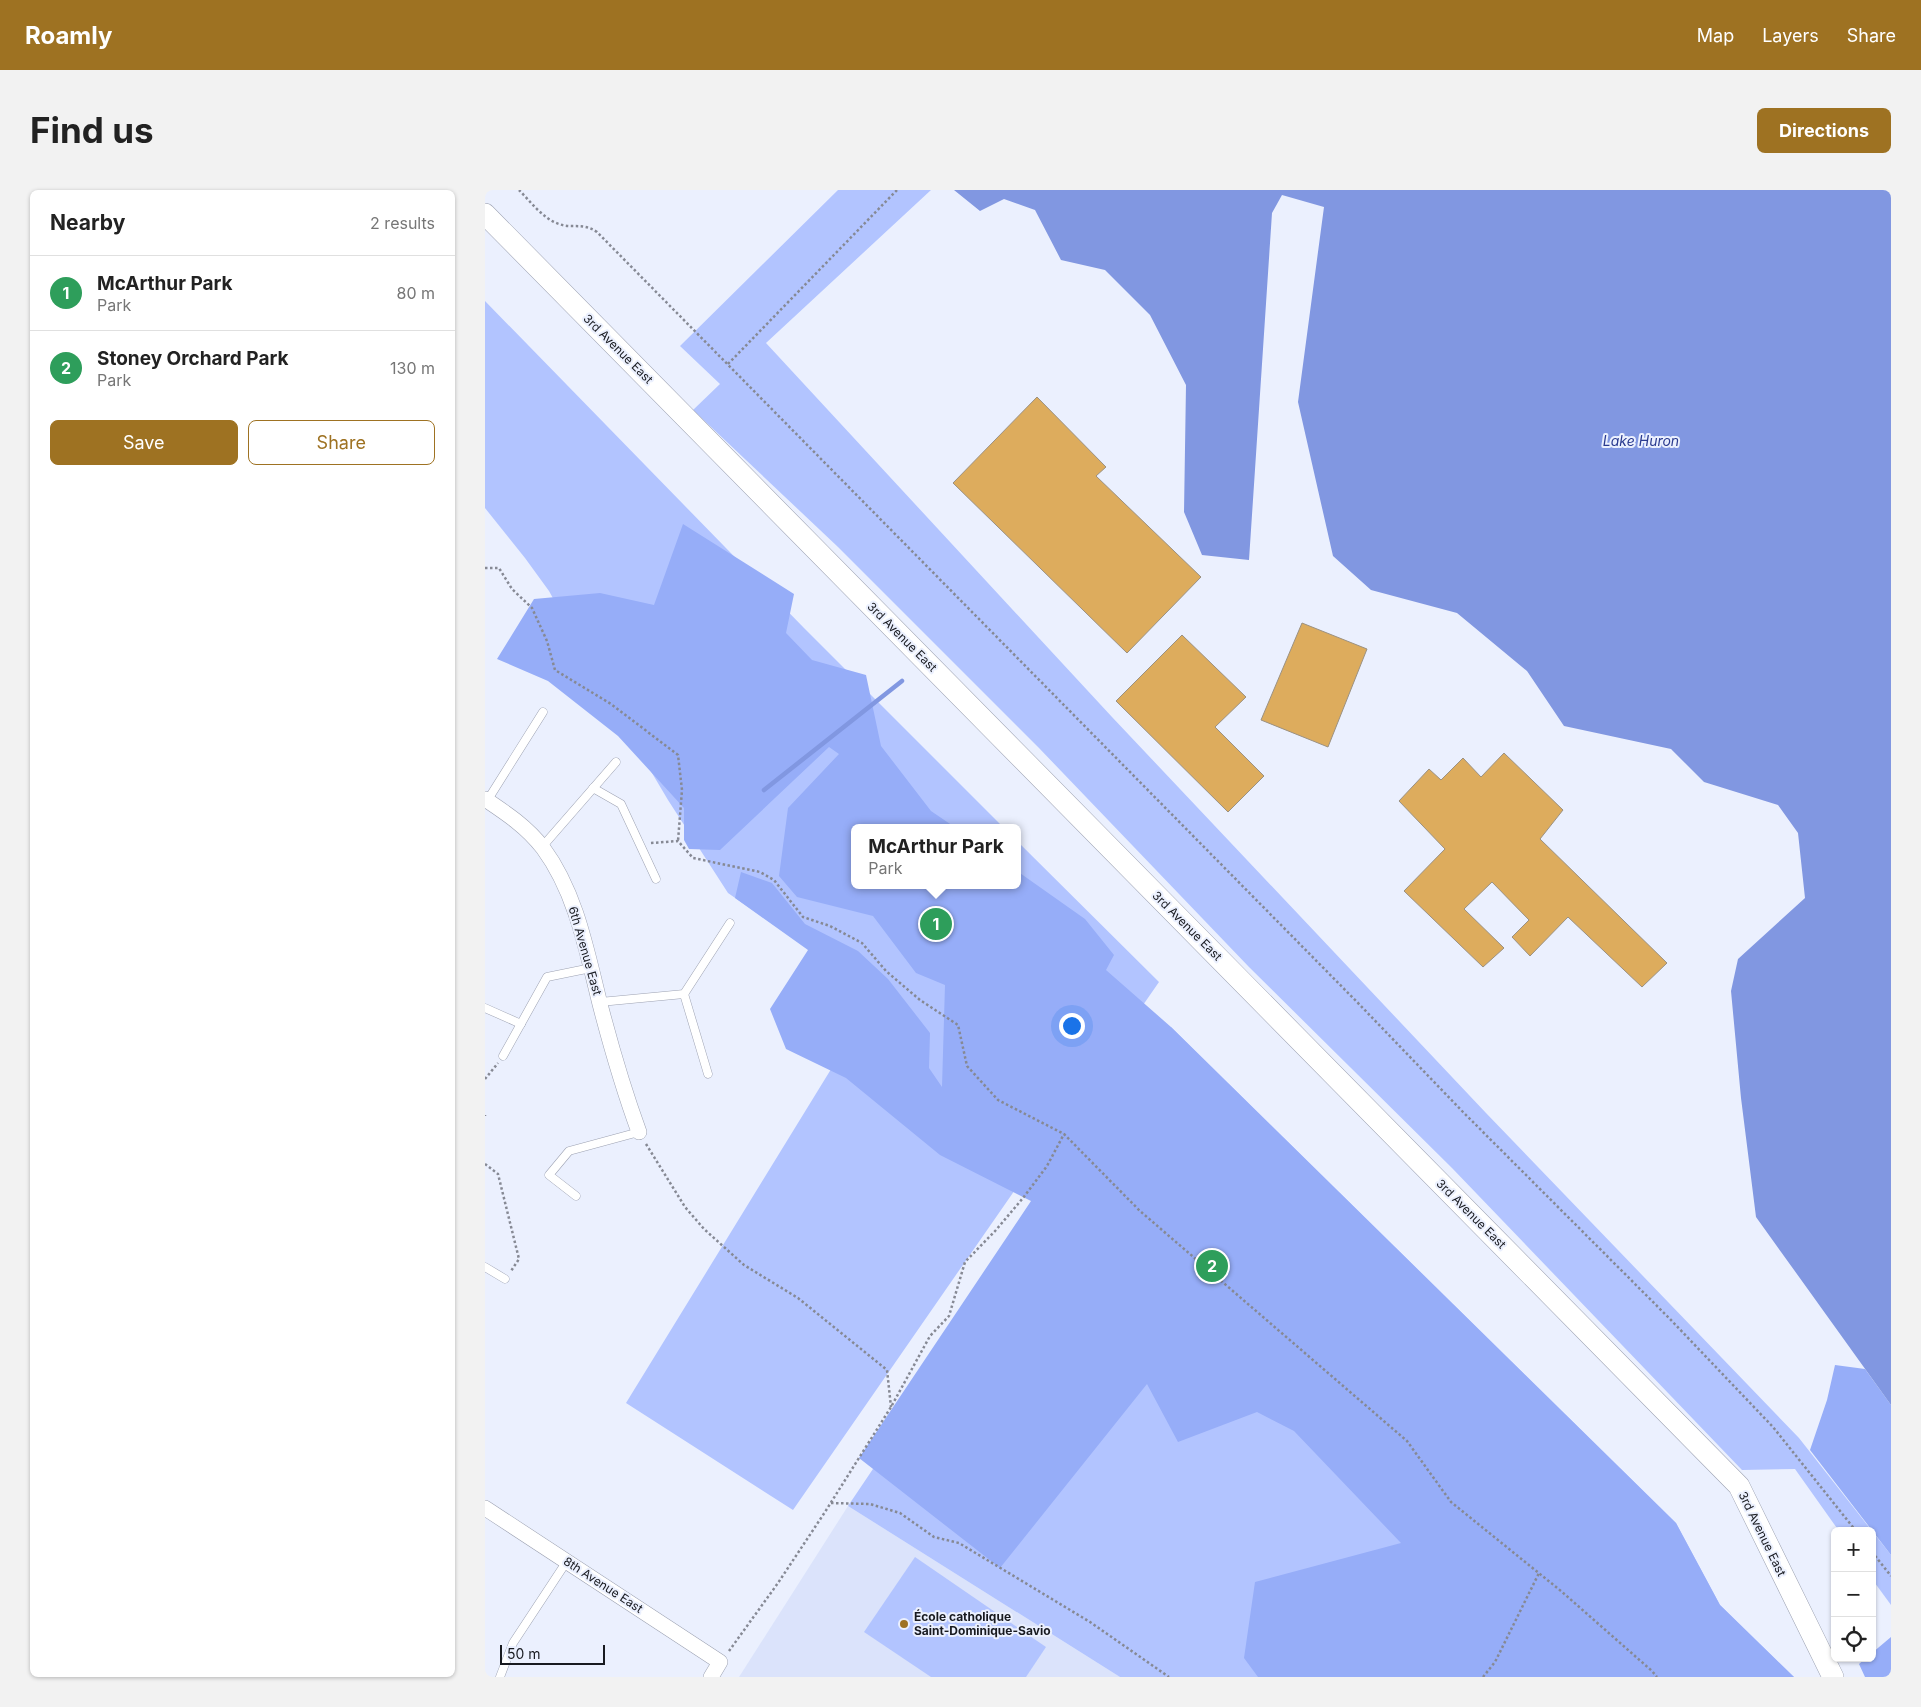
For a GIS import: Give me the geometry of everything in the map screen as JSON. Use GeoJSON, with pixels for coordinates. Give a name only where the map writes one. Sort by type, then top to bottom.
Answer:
{"type":"FeatureCollection","features":[{"type":"Feature","properties":{"kind":"main road","name":"3rd Avenue East"},"geometry":{"type":"LineString","coordinates":[[485,214],[1739,1486],[1833,1677]]}},
{"type":"Feature","properties":{"kind":"street","name":"6th Avenue East"},"geometry":{"type":"LineString","coordinates":[[486,800],[519,823],[542,847],[560,876],[580,923],[619,1074],[639,1132]]}},
{"type":"Feature","properties":{"kind":"street","name":"8th Avenue East"},"geometry":{"type":"LineString","coordinates":[[485,1508],[720,1662]]}},
{"type":"Feature","properties":{"kind":"street"},"geometry":{"type":"LineString","coordinates":[[711,1677],[720,1662]]}},
{"type":"Feature","properties":{"kind":"lane"},"geometry":{"type":"LineString","coordinates":[[486,800],[543,712]]}},
{"type":"Feature","properties":{"kind":"lane"},"geometry":{"type":"LineString","coordinates":[[542,847],[616,762]]}},
{"type":"Feature","properties":{"kind":"lane"},"geometry":{"type":"LineString","coordinates":[[593,788],[621,804],[656,879]]}},
{"type":"Feature","properties":{"kind":"lane"},"geometry":{"type":"LineString","coordinates":[[708,1074],[684,994],[729,923]]}},
{"type":"Feature","properties":{"kind":"lane"},"geometry":{"type":"LineString","coordinates":[[503,1056],[547,978],[591,968]]}},
{"type":"Feature","properties":{"kind":"lane"},"geometry":{"type":"LineString","coordinates":[[600,1002],[684,994]]}},
{"type":"Feature","properties":{"kind":"lane"},"geometry":{"type":"LineString","coordinates":[[485,1008],[521,1024]]}},
{"type":"Feature","properties":{"kind":"lane"},"geometry":{"type":"LineString","coordinates":[[576,1196],[549,1175],[569,1151],[639,1132]]}},
{"type":"Feature","properties":{"kind":"lane"},"geometry":{"type":"LineString","coordinates":[[485,1267],[505,1279]]}},
{"type":"Feature","properties":{"kind":"lane"},"geometry":{"type":"LineString","coordinates":[[500,1677],[513,1643],[567,1561]]}},
{"type":"Feature","properties":{"kind":"path"},"geometry":{"type":"LineString","coordinates":[[519,190],[551,221],[561,225],[589,226],[597,232],[1463,1112],[1670,1318],[1773,1427],[1853,1527]]}},
{"type":"Feature","properties":{"kind":"path"},"geometry":{"type":"LineString","coordinates":[[727,364],[897,190]]}},
{"type":"Feature","properties":{"kind":"path"},"geometry":{"type":"LineString","coordinates":[[485,568],[499,568],[512,589],[533,608],[547,641],[555,670],[611,704],[678,755],[682,790],[678,841],[693,858],[760,872],[774,880],[803,917],[830,926],[862,943],[886,971],[906,989],[958,1025],[967,1066],[998,1100],[1064,1134],[1139,1211],[1407,1441],[1451,1502],[1539,1573],[1657,1677]]}},
{"type":"Feature","properties":{"kind":"path"},"geometry":{"type":"LineString","coordinates":[[640,845],[678,841]]}},
{"type":"Feature","properties":{"kind":"path"},"geometry":{"type":"LineString","coordinates":[[485,1079],[503,1056]]}},
{"type":"Feature","properties":{"kind":"path"},"geometry":{"type":"LineString","coordinates":[[639,1132],[685,1207],[704,1229],[744,1265],[798,1298],[887,1370],[891,1407]]}},
{"type":"Feature","properties":{"kind":"path"},"geometry":{"type":"LineString","coordinates":[[720,1662],[778,1583],[831,1503],[891,1407],[931,1336],[949,1316],[965,1262],[1023,1198],[1047,1166],[1064,1134]]}},
{"type":"Feature","properties":{"kind":"path"},"geometry":{"type":"LineString","coordinates":[[485,1164],[498,1174],[519,1259],[505,1279]]}},
{"type":"Feature","properties":{"kind":"path"},"geometry":{"type":"LineString","coordinates":[[831,1503],[870,1504],[900,1513],[934,1537],[959,1543],[1090,1622],[1169,1677]]}},
{"type":"Feature","properties":{"kind":"path"},"geometry":{"type":"LineString","coordinates":[[1876,1557],[1891,1576]]}},
{"type":"Feature","properties":{"kind":"path"},"geometry":{"type":"LineString","coordinates":[[1483,1677],[1495,1662],[1539,1573]]}},
{"type":"Feature","properties":{"kind":"shaded area"},"geometry":{"type":"Polygon","coordinates":[[[838,190],[931,190],[766,343],[1112,717],[1486,1113],[1799,1438],[1869,1527],[1836,1527],[1795,1469],[1742,1470],[1452,1168],[1249,967],[1039,748],[838,547],[693,410],[720,384],[680,346],[838,190]]]}},
{"type":"Feature","properties":{"kind":"shaded area"},"geometry":{"type":"Polygon","coordinates":[[[485,301],[804,628],[1000,824],[851,824],[851,889],[1021,889],[1021,845],[1159,982],[793,1510],[626,1403],[876,996],[728,893],[668,800],[611,704],[549,591],[485,508],[485,301]]]}},
{"type":"Feature","properties":{"kind":"shaded area"},"geometry":{"type":"Polygon","coordinates":[[[683,524],[794,594],[786,633],[812,660],[866,675],[881,746],[931,811],[950,824],[851,824],[851,889],[1021,889],[1021,874],[1085,919],[1114,955],[1106,970],[1171,1027],[1676,1523],[1720,1605],[1794,1677],[1258,1677],[1244,1658],[1255,1582],[1401,1543],[1294,1431],[1257,1412],[1178,1442],[1147,1384],[1000,1568],[859,1458],[1031,1201],[940,1155],[846,1078],[786,1049],[770,1009],[808,950],[735,898],[741,872],[772,883],[805,924],[858,951],[888,979],[930,1033],[929,1068],[942,1087],[945,985],[916,973],[873,916],[797,897],[779,876],[788,808],[839,754],[829,747],[720,850],[689,849],[684,840],[684,808],[618,736],[548,681],[497,659],[534,599],[600,593],[654,605],[683,524]]]}},
{"type":"Feature","properties":{"kind":"shaded area"},"geometry":{"type":"Polygon","coordinates":[[[1171,1027],[1676,1523],[1720,1605],[1794,1677],[1120,1677],[848,1506],[1171,1027]]]}},
{"type":"Feature","properties":{"kind":"shaded area"},"geometry":{"type":"Polygon","coordinates":[[[1835,1365],[1865,1369],[1891,1405],[1891,1555],[1876,1536],[1876,1527],[1869,1527],[1810,1450],[1827,1400],[1835,1365]]]}},
{"type":"Feature","properties":{"kind":"shaded area","name":"École catholique Saint-Dominique-Savio"},"geometry":{"type":"Polygon","coordinates":[[[848,1506],[1120,1677],[739,1677],[848,1506]]]}},
{"type":"Feature","properties":{"kind":"shaded area"},"geometry":{"type":"Polygon","coordinates":[[[1876,1536],[1891,1555],[1891,1605],[1876,1584],[1876,1536]]]}},
{"type":"Feature","properties":{"kind":"shaded area"},"geometry":{"type":"Polygon","coordinates":[[[915,1557],[1046,1647],[1026,1677],[931,1677],[864,1632],[915,1557]]]}},
{"type":"Feature","properties":{"kind":"shaded area"},"geometry":{"type":"Polygon","coordinates":[[[1891,1637],[1891,1677],[1865,1677],[1859,1664],[1861,1662],[1876,1662],[1876,1650],[1891,1637]]]}},
{"type":"Feature","properties":{"kind":"water","name":"Lake Huron"},"geometry":{"type":"Polygon","coordinates":[[[954,190],[1891,190],[1891,1405],[1756,1217],[1741,1098],[1731,991],[1738,959],[1805,898],[1798,833],[1778,805],[1704,782],[1671,749],[1564,726],[1527,671],[1457,613],[1371,590],[1333,556],[1298,402],[1324,207],[1282,195],[1272,213],[1249,560],[1202,555],[1184,512],[1186,385],[1150,315],[1105,270],[1061,260],[1035,210],[1004,199],[980,211],[954,190]]]}},
{"type":"Feature","properties":{"kind":"building"},"geometry":{"type":"Polygon","coordinates":[[[1037,397],[1106,467],[1096,476],[1201,577],[1127,653],[953,483],[1037,397]]]}},
{"type":"Feature","properties":{"kind":"building"},"geometry":{"type":"Polygon","coordinates":[[[1302,623],[1367,649],[1328,747],[1261,720],[1302,623]]]}},
{"type":"Feature","properties":{"kind":"building"},"geometry":{"type":"Polygon","coordinates":[[[1182,635],[1246,697],[1215,727],[1264,776],[1228,812],[1116,701],[1182,635]]]}},
{"type":"Feature","properties":{"kind":"building"},"geometry":{"type":"Polygon","coordinates":[[[1504,753],[1563,810],[1540,839],[1667,963],[1642,987],[1568,917],[1530,956],[1512,937],[1529,920],[1492,882],[1464,909],[1504,948],[1483,967],[1404,891],[1445,849],[1399,801],[1429,769],[1441,780],[1463,758],[1481,777],[1504,753]]]}},
{"type":"Feature","properties":{"kind":"waterway"},"geometry":{"type":"LineString","coordinates":[[764,790],[902,681]]}},
{"type":"Feature","properties":{"kind":"place","name":"McArthur Park"},"geometry":{"type":"Point","coordinates":[936,924]}},
{"type":"Feature","properties":{"kind":"place","name":"Stoney Orchard Park"},"geometry":{"type":"Point","coordinates":[1212,1266]}},
{"type":"Feature","properties":{"kind":"place","name":"École catholique Saint-Dominique-Savio"},"geometry":{"type":"Point","coordinates":[904,1624]}}]}
